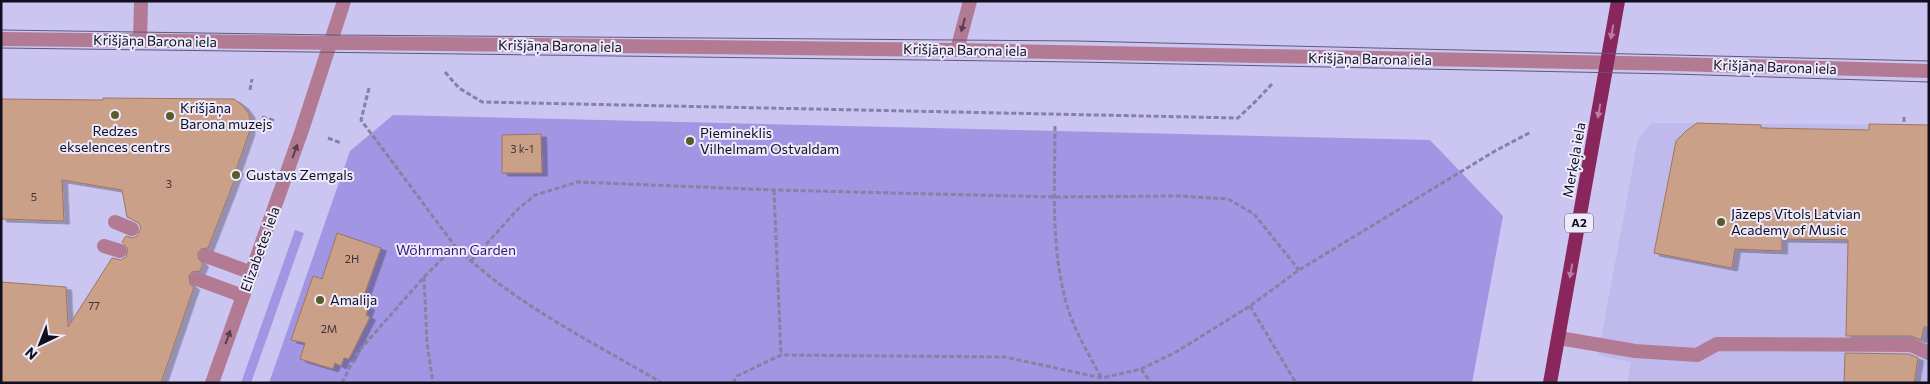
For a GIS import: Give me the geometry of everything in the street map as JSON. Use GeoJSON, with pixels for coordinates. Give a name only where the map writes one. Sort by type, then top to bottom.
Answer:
{"type":"FeatureCollection","features":[{"type":"Feature","properties":{"kind":"highway","name":"Merķeļa iela"},"geometry":{"type":"LineString","coordinates":[[1550,383],[1618,1]]}},
{"type":"Feature","properties":{"kind":"street"},"geometry":{"type":"LineString","coordinates":[[140,41],[141,1]]}},
{"type":"Feature","properties":{"kind":"street","name":"Elizabetes iela"},"geometry":{"type":"LineString","coordinates":[[212,383],[252,273],[344,1]]}},
{"type":"Feature","properties":{"kind":"street"},"geometry":{"type":"LineString","coordinates":[[958,50],[970,1]]}},
{"type":"Feature","properties":{"kind":"street","name":"Krišjāņa Barona iela"},"geometry":{"type":"LineString","coordinates":[[1,39],[958,50],[1607,63],[1929,72]]}},
{"type":"Feature","properties":{"kind":"street"},"geometry":{"type":"LineString","coordinates":[[115,222],[132,228]]}},
{"type":"Feature","properties":{"kind":"street"},"geometry":{"type":"LineString","coordinates":[[104,246],[120,252]]}},
{"type":"Feature","properties":{"kind":"street"},"geometry":{"type":"LineString","coordinates":[[206,256],[252,273]]}},
{"type":"Feature","properties":{"kind":"street"},"geometry":{"type":"LineString","coordinates":[[197,280],[243,296]]}},
{"type":"Feature","properties":{"kind":"street"},"geometry":{"type":"LineString","coordinates":[[1559,338],[1635,351],[1696,356],[1716,344],[1911,345],[1929,353]]}},
{"type":"Feature","properties":{"kind":"path"},"geometry":{"type":"LineString","coordinates":[[419,45],[459,88],[482,102],[1238,118],[1296,57]]}},
{"type":"Feature","properties":{"kind":"path"},"geometry":{"type":"LineString","coordinates":[[250,90],[252,78]]}},
{"type":"Feature","properties":{"kind":"path"},"geometry":{"type":"LineString","coordinates":[[368,88],[361,120],[455,246],[471,262],[516,297],[662,383]]}},
{"type":"Feature","properties":{"kind":"path"},"geometry":{"type":"LineString","coordinates":[[262,117],[276,121]]}},
{"type":"Feature","properties":{"kind":"path"},"geometry":{"type":"LineString","coordinates":[[1904,117],[1904,125]]}},
{"type":"Feature","properties":{"kind":"path"},"geometry":{"type":"LineString","coordinates":[[1055,126],[1055,232],[1063,291],[1079,337],[1102,378]]}},
{"type":"Feature","properties":{"kind":"path"},"geometry":{"type":"LineString","coordinates":[[733,383],[736,376],[781,355],[1005,357],[1102,378],[1142,369],[1176,352],[1250,306],[1299,270],[1494,151],[1530,132]]}},
{"type":"Feature","properties":{"kind":"path"},"geometry":{"type":"LineString","coordinates":[[328,138],[342,143]]}},
{"type":"Feature","properties":{"kind":"path"},"geometry":{"type":"LineString","coordinates":[[471,262],[511,216],[535,195],[578,182],[774,190],[1055,196],[1178,196],[1228,199],[1254,214],[1299,270]]}},
{"type":"Feature","properties":{"kind":"path"},"geometry":{"type":"LineString","coordinates":[[774,190],[781,355]]}},
{"type":"Feature","properties":{"kind":"path"},"geometry":{"type":"LineString","coordinates":[[342,383],[357,353],[424,277],[455,246]]}},
{"type":"Feature","properties":{"kind":"path"},"geometry":{"type":"LineString","coordinates":[[424,277],[426,342],[433,383]]}},
{"type":"Feature","properties":{"kind":"path"},"geometry":{"type":"LineString","coordinates":[[1250,306],[1296,383]]}},
{"type":"Feature","properties":{"kind":"path"},"geometry":{"type":"LineString","coordinates":[[1142,369],[1151,383]]}},
{"type":"Feature","properties":{"kind":"path"},"geometry":{"type":"LineString","coordinates":[[1099,383],[1102,378]]}},
{"type":"Feature","properties":{"kind":"shaded area"},"geometry":{"type":"Polygon","coordinates":[[[1652,123],[1929,125],[1929,383],[1627,383],[1631,362],[1598,355],[1638,139],[1652,123]]]}},
{"type":"Feature","properties":{"kind":"green space","name":"Wöhrmann Garden"},"geometry":{"type":"Polygon","coordinates":[[[393,115],[1430,140],[1503,216],[1472,383],[269,383],[350,151],[393,115]]]}},
{"type":"Feature","properties":{"kind":"green space"},"geometry":{"type":"Polygon","coordinates":[[[295,230],[304,233],[251,383],[241,383],[295,230]]]}},
{"type":"Feature","properties":{"kind":"building"},"geometry":{"type":"Polygon","coordinates":[[[103,98],[234,99],[243,106],[250,119],[249,133],[236,170],[238,171],[208,248],[201,249],[198,253],[198,258],[203,264],[200,271],[192,272],[189,276],[190,284],[194,287],[161,383],[1,383],[1,282],[66,287],[68,327],[112,258],[121,260],[126,257],[128,249],[122,242],[126,236],[133,238],[137,236],[141,228],[139,223],[127,217],[122,190],[62,180],[64,221],[1,219],[1,99],[103,100],[103,98]]]}},
{"type":"Feature","properties":{"kind":"building","name":"Jāzeps Vītols Latvian Academy of Music"},"geometry":{"type":"Polygon","coordinates":[[[1697,123],[1761,125],[1761,128],[1869,130],[1869,124],[1929,125],[1929,327],[1924,327],[1921,340],[1911,336],[1846,336],[1848,240],[1782,239],[1782,251],[1735,249],[1732,268],[1654,253],[1676,141],[1697,123]]]}},
{"type":"Feature","properties":{"kind":"building"},"geometry":{"type":"Polygon","coordinates":[[[541,134],[542,173],[502,173],[502,135],[541,134]]]}},
{"type":"Feature","properties":{"kind":"building"},"geometry":{"type":"Polygon","coordinates":[[[337,233],[381,248],[361,304],[369,307],[366,315],[370,317],[349,359],[344,358],[341,366],[335,363],[333,369],[300,359],[305,343],[291,340],[313,276],[322,279],[337,233]]]}},
{"type":"Feature","properties":{"kind":"building"},"geometry":{"type":"Polygon","coordinates":[[[1845,353],[1909,354],[1918,358],[1914,383],[1844,383],[1845,353]]]}},
{"type":"Feature","properties":{"kind":"tram line"},"geometry":{"type":"LineString","coordinates":[[1,30],[334,35],[1077,41],[1929,61]]}},
{"type":"Feature","properties":{"kind":"tram line"},"geometry":{"type":"LineString","coordinates":[[1,48],[1076,62],[1673,74],[1929,82]]}},
{"type":"Feature","properties":{"kind":"place","name":"Redzes ekselences centrs"},"geometry":{"type":"Point","coordinates":[115,115]}},
{"type":"Feature","properties":{"kind":"place","name":"Krišjāņa Barona muzejs"},"geometry":{"type":"Point","coordinates":[170,116]}},
{"type":"Feature","properties":{"kind":"place","name":"Piemineklis Vilhelmam Ostvaldam"},"geometry":{"type":"Point","coordinates":[690,141]}},
{"type":"Feature","properties":{"kind":"place","name":"Gustavs Zemgals"},"geometry":{"type":"Point","coordinates":[236,175]}},
{"type":"Feature","properties":{"kind":"place","name":"Jāzeps Vītols Latvian Academy of Music"},"geometry":{"type":"Point","coordinates":[1721,222]}},
{"type":"Feature","properties":{"kind":"place","name":"Amalija"},"geometry":{"type":"Point","coordinates":[320,300]}}]}
